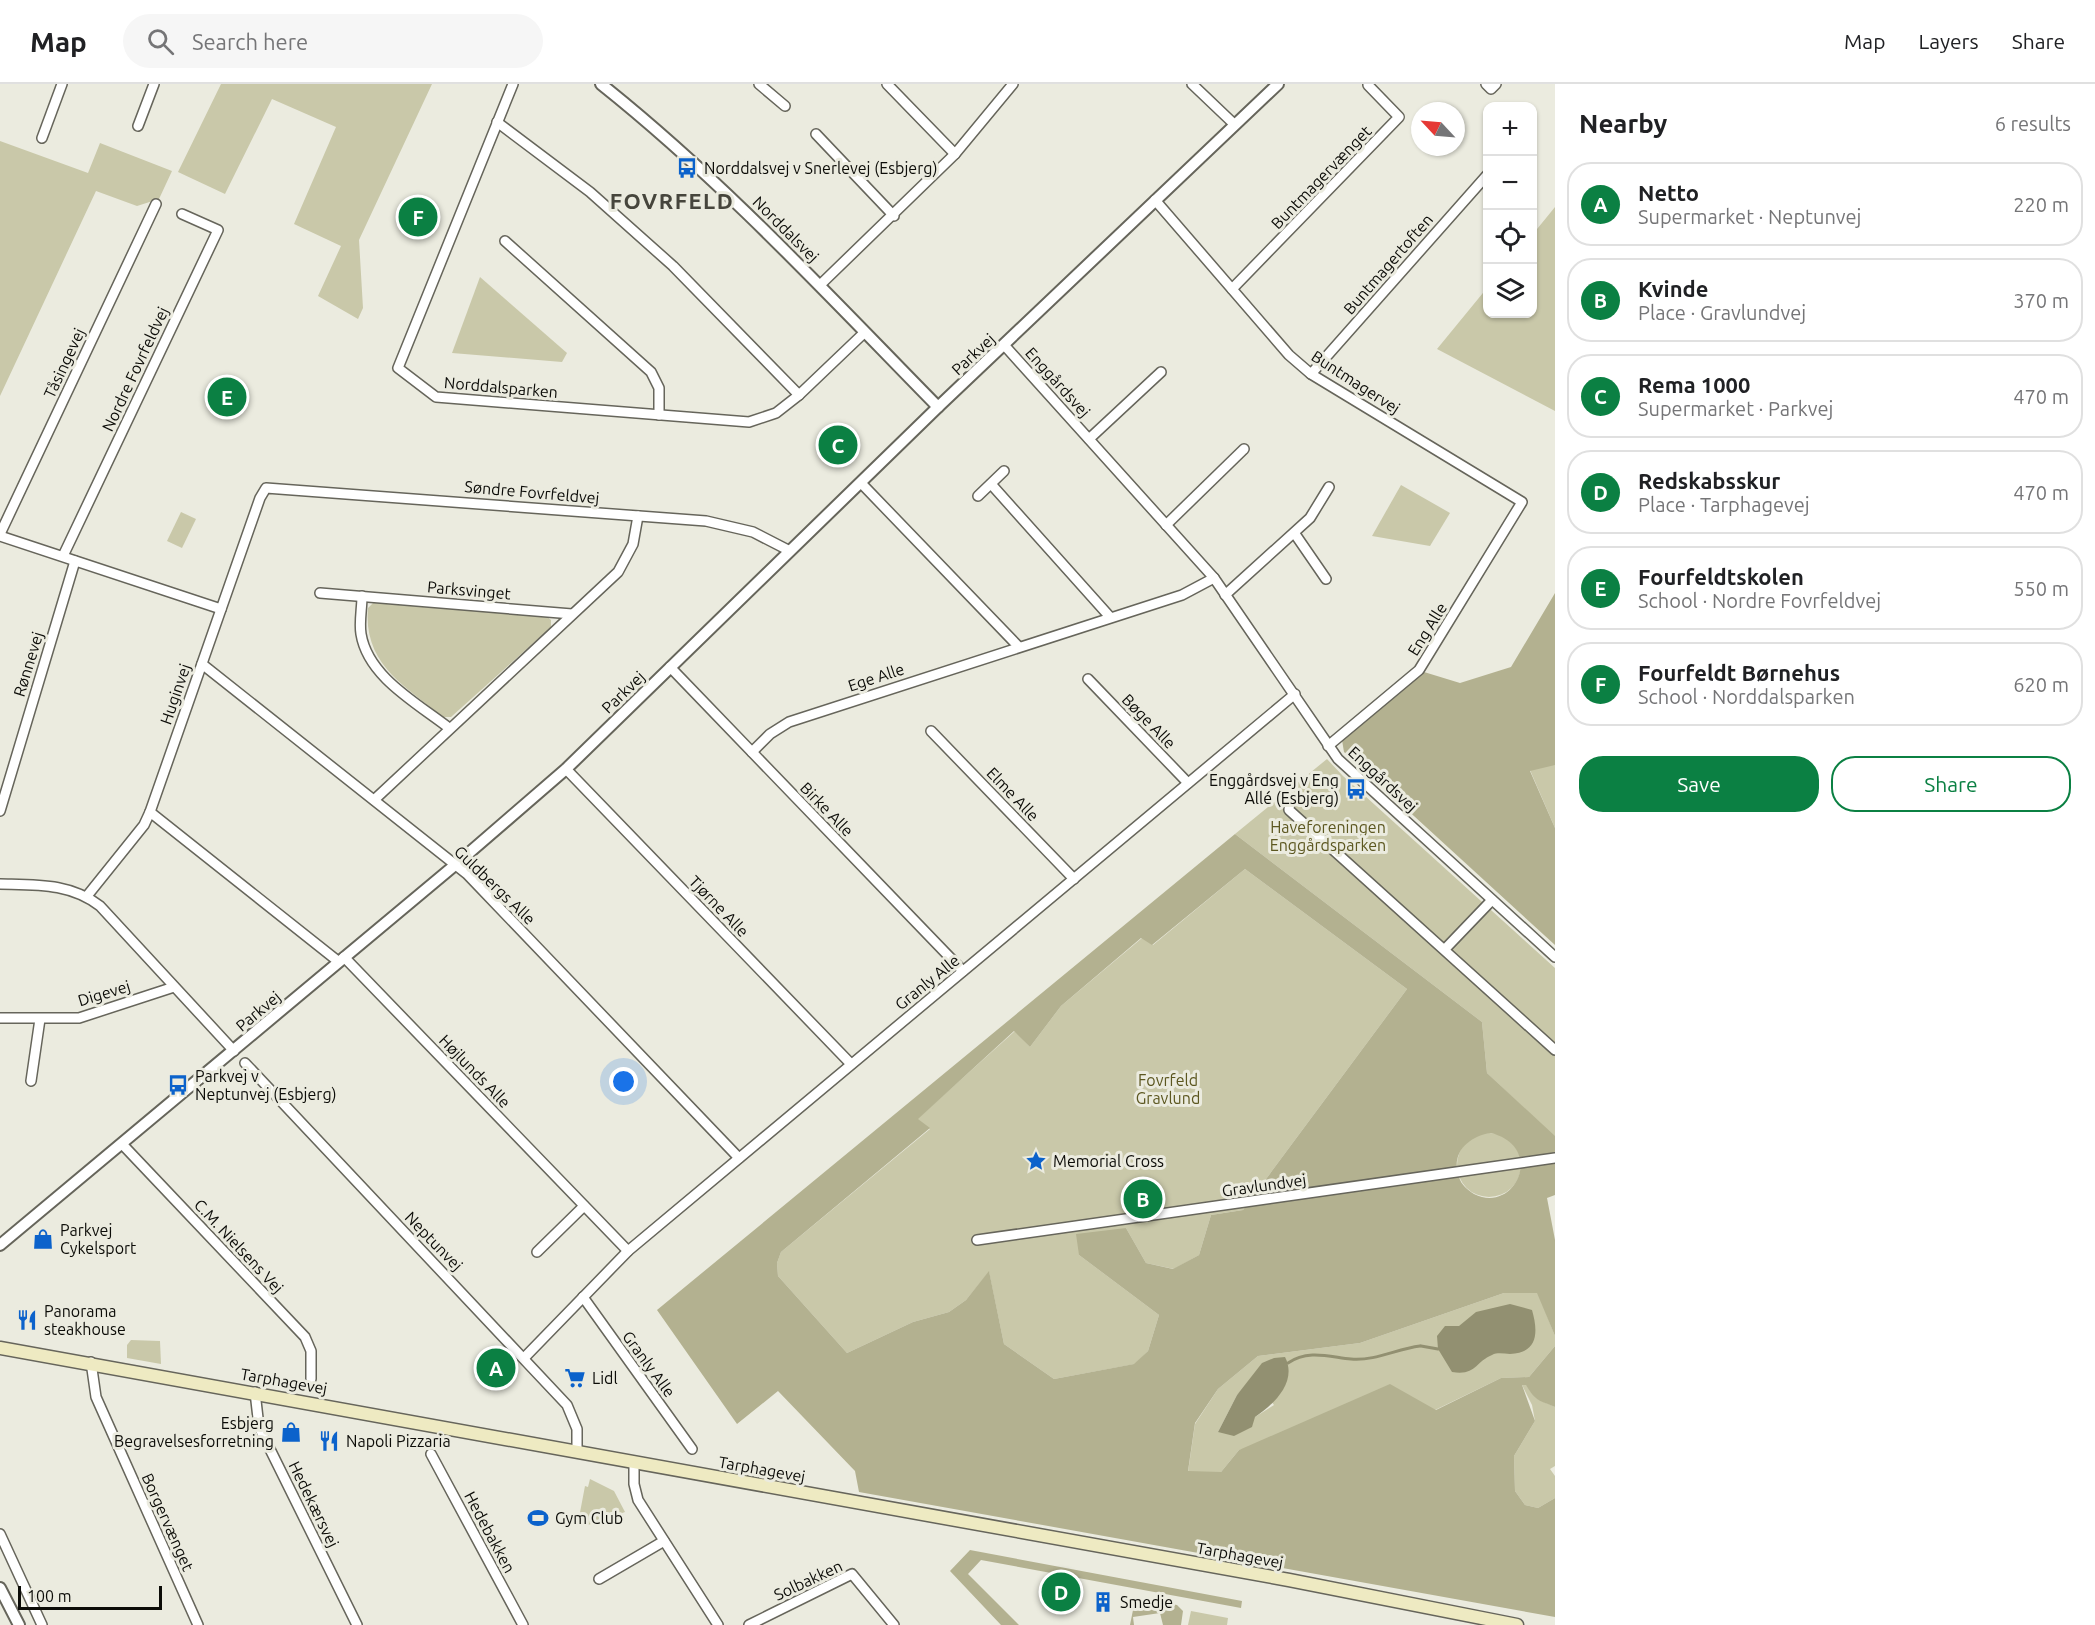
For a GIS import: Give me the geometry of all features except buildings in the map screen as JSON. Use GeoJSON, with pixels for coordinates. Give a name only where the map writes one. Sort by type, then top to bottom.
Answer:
{"type":"FeatureCollection","features":[{"type":"Feature","properties":{"kind":"main road","name":"Tarphagevej"},"geometry":{"type":"LineString","coordinates":[[0,1347],[1280,1579],[1517,1625]]}},
{"type":"Feature","properties":{"kind":"street"},"geometry":{"type":"LineString","coordinates":[[42,138],[62,84]]}},
{"type":"Feature","properties":{"kind":"street"},"geometry":{"type":"LineString","coordinates":[[138,126],[154,84]]}},
{"type":"Feature","properties":{"kind":"street","name":"Norddalsparken"},"geometry":{"type":"LineString","coordinates":[[513,84],[398,368],[436,397],[749,422],[776,413],[799,395],[865,332]]}},
{"type":"Feature","properties":{"kind":"street","name":"Norddalsvej"},"geometry":{"type":"LineString","coordinates":[[602,84],[716,180],[938,407]]}},
{"type":"Feature","properties":{"kind":"street"},"geometry":{"type":"LineString","coordinates":[[759,84],[784,106]]}},
{"type":"Feature","properties":{"kind":"street"},"geometry":{"type":"LineString","coordinates":[[887,84],[955,154]]}},
{"type":"Feature","properties":{"kind":"street"},"geometry":{"type":"LineString","coordinates":[[1192,84],[1234,124]]}},
{"type":"Feature","properties":{"kind":"street","name":"Parkvej"},"geometry":{"type":"LineString","coordinates":[[0,1245],[456,865],[566,769],[938,407],[1005,346],[1278,84]]}},
{"type":"Feature","properties":{"kind":"street"},"geometry":{"type":"LineString","coordinates":[[1486,84],[1491,89],[1496,84]]}},
{"type":"Feature","properties":{"kind":"street"},"geometry":{"type":"LineString","coordinates":[[820,285],[894,216],[955,154],[1011,85]]}},
{"type":"Feature","properties":{"kind":"street","name":"Buntmagervænget"},"geometry":{"type":"LineString","coordinates":[[1232,289],[1400,117],[1368,85]]}},
{"type":"Feature","properties":{"kind":"street"},"geometry":{"type":"LineString","coordinates":[[497,122],[590,192],[665,258],[799,395]]}},
{"type":"Feature","properties":{"kind":"street"},"geometry":{"type":"LineString","coordinates":[[816,134],[894,216]]}},
{"type":"Feature","properties":{"kind":"street","name":"Buntmagertoften"},"geometry":{"type":"LineString","coordinates":[[1311,374],[1483,180]]}},
{"type":"Feature","properties":{"kind":"street","name":"Buntmagervej"},"geometry":{"type":"LineString","coordinates":[[1155,200],[1289,355],[1311,374],[1522,502]]}},
{"type":"Feature","properties":{"kind":"street","name":"Tåsingevej"},"geometry":{"type":"LineString","coordinates":[[0,535],[156,204]]}},
{"type":"Feature","properties":{"kind":"street","name":"Nordre Fovrfeldvej"},"geometry":{"type":"LineString","coordinates":[[63,556],[218,230],[182,214]]}},
{"type":"Feature","properties":{"kind":"street"},"geometry":{"type":"LineString","coordinates":[[505,241],[651,372],[659,388],[659,415]]}},
{"type":"Feature","properties":{"kind":"street","name":"Enggårdsvej"},"geometry":{"type":"LineString","coordinates":[[1005,346],[1214,578],[1338,759],[1555,957]]}},
{"type":"Feature","properties":{"kind":"street","name":"Enggårdsvej"},"geometry":{"type":"LineString","coordinates":[[1089,438],[1161,372]]}},
{"type":"Feature","properties":{"kind":"street"},"geometry":{"type":"LineString","coordinates":[[1166,525],[1244,449]]}},
{"type":"Feature","properties":{"kind":"street"},"geometry":{"type":"LineString","coordinates":[[978,496],[1004,471]]}},
{"type":"Feature","properties":{"kind":"street"},"geometry":{"type":"LineString","coordinates":[[861,483],[1018,646]]}},
{"type":"Feature","properties":{"kind":"street"},"geometry":{"type":"LineString","coordinates":[[991,484],[1110,616]]}},
{"type":"Feature","properties":{"kind":"street","name":"Søndre Fovrfeldvej"},"geometry":{"type":"LineString","coordinates":[[266,488],[728,524],[753,532],[790,551]]}},
{"type":"Feature","properties":{"kind":"street","name":"Huginvej"},"geometry":{"type":"LineString","coordinates":[[87,896],[144,825],[150,812],[260,498],[266,488]]}},
{"type":"Feature","properties":{"kind":"street"},"geometry":{"type":"LineString","coordinates":[[1225,595],[1295,534],[1310,518],[1329,488]]}},
{"type":"Feature","properties":{"kind":"street","name":"Eng Alle"},"geometry":{"type":"LineString","coordinates":[[1328,747],[1419,670],[1522,502]]}},
{"type":"Feature","properties":{"kind":"street"},"geometry":{"type":"LineString","coordinates":[[374,800],[618,572],[633,544],[638,516]]}},
{"type":"Feature","properties":{"kind":"street"},"geometry":{"type":"LineString","coordinates":[[1295,534],[1326,579]]}},
{"type":"Feature","properties":{"kind":"street"},"geometry":{"type":"LineString","coordinates":[[0,535],[221,609]]}},
{"type":"Feature","properties":{"kind":"street","name":"Rønnevej"},"geometry":{"type":"LineString","coordinates":[[0,811],[75,561]]}},
{"type":"Feature","properties":{"kind":"street","name":"Ege Alle"},"geometry":{"type":"LineString","coordinates":[[752,752],[770,734],[789,722],[1182,594],[1214,578]]}},
{"type":"Feature","properties":{"kind":"street","name":"Parksvinget"},"geometry":{"type":"LineString","coordinates":[[320,593],[572,614]]}},
{"type":"Feature","properties":{"kind":"street"},"geometry":{"type":"LineString","coordinates":[[362,596],[360,633],[366,652],[378,672],[449,729]]}},
{"type":"Feature","properties":{"kind":"street","name":"Guldbergs Alle"},"geometry":{"type":"LineString","coordinates":[[202,664],[456,865],[739,1158]]}},
{"type":"Feature","properties":{"kind":"street","name":"Birke Alle"},"geometry":{"type":"LineString","coordinates":[[670,667],[963,971]]}},
{"type":"Feature","properties":{"kind":"street","name":"Bøge Alle"},"geometry":{"type":"LineString","coordinates":[[1088,679],[1188,783]]}},
{"type":"Feature","properties":{"kind":"street","name":"Granly Alle"},"geometry":{"type":"LineString","coordinates":[[525,1358],[628,1251],[1295,694]]}},
{"type":"Feature","properties":{"kind":"street","name":"Elme Alle"},"geometry":{"type":"LineString","coordinates":[[931,730],[1074,879]]}},
{"type":"Feature","properties":{"kind":"street","name":"Tjørne Alle"},"geometry":{"type":"LineString","coordinates":[[566,769],[851,1064]]}},
{"type":"Feature","properties":{"kind":"street"},"geometry":{"type":"LineString","coordinates":[[1290,799],[1289,810],[1555,1050]]}},
{"type":"Feature","properties":{"kind":"street","name":"Højlunds Alle"},"geometry":{"type":"LineString","coordinates":[[150,812],[341,959],[628,1251]]}},
{"type":"Feature","properties":{"kind":"street"},"geometry":{"type":"LineString","coordinates":[[0,884],[54,885],[87,896],[100,906],[234,1050]]}},
{"type":"Feature","properties":{"kind":"street"},"geometry":{"type":"LineString","coordinates":[[1445,949],[1492,900]]}},
{"type":"Feature","properties":{"kind":"street","name":"Digevej"},"geometry":{"type":"LineString","coordinates":[[0,1018],[79,1018],[174,987]]}},
{"type":"Feature","properties":{"kind":"street"},"geometry":{"type":"LineString","coordinates":[[31,1081],[40,1019]]}},
{"type":"Feature","properties":{"kind":"street","name":"Neptunvej"},"geometry":{"type":"LineString","coordinates":[[245,1063],[567,1405],[577,1429],[577,1451]]}},
{"type":"Feature","properties":{"kind":"street","name":"C.M. Nielsens Vej"},"geometry":{"type":"LineString","coordinates":[[122,1144],[305,1337],[311,1351],[311,1378]]}},
{"type":"Feature","properties":{"kind":"street","name":"Gravlundvej"},"geometry":{"type":"LineString","coordinates":[[977,1240],[1555,1158]]}},
{"type":"Feature","properties":{"kind":"street"},"geometry":{"type":"LineString","coordinates":[[537,1252],[584,1206]]}},
{"type":"Feature","properties":{"kind":"street","name":"Granly Alle"},"geometry":{"type":"LineString","coordinates":[[583,1297],[692,1449]]}},
{"type":"Feature","properties":{"kind":"street","name":"Borgervænget"},"geometry":{"type":"LineString","coordinates":[[91,1362],[96,1397],[198,1625]]}},
{"type":"Feature","properties":{"kind":"street","name":"Hedekærsvej"},"geometry":{"type":"LineString","coordinates":[[255,1392],[259,1427],[357,1625]]}},
{"type":"Feature","properties":{"kind":"street","name":"Hedebakken"},"geometry":{"type":"LineString","coordinates":[[431,1454],[523,1625]]}},
{"type":"Feature","properties":{"kind":"street"},"geometry":{"type":"LineString","coordinates":[[634,1463],[634,1484],[638,1500],[718,1625]]}},
{"type":"Feature","properties":{"kind":"street"},"geometry":{"type":"LineString","coordinates":[[0,1534],[42,1625]]}},
{"type":"Feature","properties":{"kind":"street"},"geometry":{"type":"LineString","coordinates":[[599,1579],[664,1541]]}},
{"type":"Feature","properties":{"kind":"street","name":"Solbakken"},"geometry":{"type":"LineString","coordinates":[[749,1625],[852,1574],[894,1625]]}},
{"type":"Feature","properties":{"kind":"street"},"geometry":{"type":"LineString","coordinates":[[0,1588],[19,1625]]}},
{"type":"Feature","properties":{"kind":"green space"},"geometry":{"type":"Polygon","coordinates":[[[221,84],[432,84],[359,240],[363,308],[358,319],[318,296],[341,246],[294,224],[336,127],[272,99],[225,194],[178,172],[221,84]]]}},
{"type":"Feature","properties":{"kind":"green space"},"geometry":{"type":"Polygon","coordinates":[[[0,141],[88,173],[100,143],[172,171],[159,199],[137,206],[96,191],[0,396],[0,141]]]}},
{"type":"Feature","properties":{"kind":"green space"},"geometry":{"type":"Polygon","coordinates":[[[1555,207],[1555,411],[1437,349],[1483,293],[1483,318],[1537,318],[1537,229],[1555,207]]]}},
{"type":"Feature","properties":{"kind":"green space"},"geometry":{"type":"Polygon","coordinates":[[[480,277],[567,353],[562,362],[452,353],[480,277]]]}},
{"type":"Feature","properties":{"kind":"green space"},"geometry":{"type":"Polygon","coordinates":[[[1401,485],[1450,513],[1430,546],[1372,536],[1401,485]]]}},
{"type":"Feature","properties":{"kind":"green space"},"geometry":{"type":"Polygon","coordinates":[[[181,512],[196,519],[182,548],[167,541],[181,512]]]}},
{"type":"Feature","properties":{"kind":"green space"},"geometry":{"type":"Polygon","coordinates":[[[373,603],[546,616],[551,620],[551,627],[451,717],[443,717],[401,684],[380,659],[372,644],[368,627],[368,608],[373,603]]]}},
{"type":"Feature","properties":{"kind":"green space","name":"Haveforeningen Enggårdsparken"},"geometry":{"type":"Polygon","coordinates":[[[1327,759],[1555,968],[1555,1147],[1548,1131],[1487,1073],[1482,1022],[1235,834],[1327,759]]]}},
{"type":"Feature","properties":{"kind":"green space"},"geometry":{"type":"Polygon","coordinates":[[[1555,765],[1555,828],[1530,770],[1555,765]]]}},
{"type":"Feature","properties":{"kind":"green space","name":"Fovrfeld Gravlund"},"geometry":{"type":"Polygon","coordinates":[[[1245,869],[1407,989],[1243,1210],[1211,1215],[1199,1255],[1174,1269],[1146,1263],[1126,1228],[1079,1255],[1159,1315],[1148,1351],[1135,1364],[1054,1379],[1004,1344],[989,1272],[966,1300],[949,1312],[913,1322],[847,1353],[778,1276],[777,1263],[781,1252],[930,1129],[917,1119],[1015,1031],[1030,1047],[1061,1006],[1142,938],[1153,945],[1245,869]]]}},
{"type":"Feature","properties":{"kind":"green space"},"geometry":{"type":"Polygon","coordinates":[[[1489,1133],[1501,1135],[1512,1142],[1519,1153],[1521,1165],[1519,1177],[1512,1188],[1501,1195],[1489,1197],[1477,1195],[1466,1188],[1459,1177],[1457,1165],[1459,1153],[1466,1142],[1477,1135],[1489,1133]]]}},
{"type":"Feature","properties":{"kind":"green space"},"geometry":{"type":"Polygon","coordinates":[[[1504,1293],[1538,1293],[1555,1336],[1555,1346],[1529,1377],[1501,1378],[1435,1410],[1239,1450],[1221,1472],[1188,1472],[1195,1424],[1218,1389],[1258,1356],[1360,1343],[1504,1293]],[[1253,1378],[1237,1395],[1218,1432],[1255,1417],[1274,1405],[1253,1378]]]}},
{"type":"Feature","properties":{"kind":"green space"},"geometry":{"type":"Polygon","coordinates":[[[131,1340],[160,1341],[161,1364],[127,1358],[127,1345],[131,1340]]]}},
{"type":"Feature","properties":{"kind":"green space"},"geometry":{"type":"Polygon","coordinates":[[[1526,1384],[1535,1397],[1555,1407],[1555,1466],[1550,1469],[1555,1476],[1555,1498],[1538,1508],[1525,1505],[1515,1491],[1514,1456],[1535,1421],[1532,1405],[1522,1385],[1526,1384]]]}},
{"type":"Feature","properties":{"kind":"green space"},"geometry":{"type":"Polygon","coordinates":[[[590,1479],[614,1491],[625,1512],[588,1525],[578,1523],[585,1486],[588,1487],[590,1479]]]}},
{"type":"Feature","properties":{"kind":"green space"},"geometry":{"type":"Polygon","coordinates":[[[1191,1611],[1228,1618],[1227,1625],[1188,1625],[1191,1611]]]}},
{"type":"Feature","properties":{"kind":"shaded area"},"geometry":{"type":"Polygon","coordinates":[[[1555,593],[1555,765],[1530,771],[1555,828],[1555,945],[1344,752],[1342,740],[1424,672],[1460,683],[1511,667],[1555,593]]]}},
{"type":"Feature","properties":{"kind":"shaded area"},"geometry":{"type":"Polygon","coordinates":[[[1235,834],[1482,1022],[1487,1073],[1555,1136],[1555,1195],[1547,1198],[1555,1240],[1555,1336],[1537,1293],[1504,1293],[1360,1343],[1258,1356],[1218,1389],[1195,1423],[1188,1471],[1221,1472],[1239,1450],[1390,1384],[1436,1410],[1501,1378],[1529,1377],[1555,1346],[1555,1407],[1538,1400],[1526,1385],[1522,1385],[1535,1421],[1514,1456],[1515,1491],[1525,1505],[1538,1508],[1555,1498],[1555,1617],[859,1492],[855,1471],[778,1391],[737,1424],[657,1310],[1235,834]],[[1245,869],[1152,945],[1141,938],[1061,1006],[1030,1047],[1014,1031],[918,1119],[930,1128],[781,1252],[777,1263],[778,1276],[847,1353],[913,1322],[949,1312],[966,1300],[989,1271],[1004,1344],[1054,1379],[1134,1364],[1148,1351],[1159,1315],[1079,1255],[1076,1234],[1126,1228],[1146,1263],[1173,1269],[1199,1255],[1211,1215],[1243,1210],[1407,989],[1245,869]],[[1491,1133],[1469,1142],[1459,1153],[1457,1160],[1457,1168],[1463,1185],[1474,1194],[1489,1198],[1502,1195],[1512,1188],[1521,1164],[1517,1151],[1508,1141],[1491,1133]]]}},
{"type":"Feature","properties":{"kind":"shaded area"},"geometry":{"type":"Polygon","coordinates":[[[1510,1304],[1532,1310],[1535,1333],[1534,1340],[1527,1350],[1520,1353],[1492,1355],[1471,1370],[1460,1373],[1452,1372],[1438,1349],[1437,1336],[1445,1326],[1459,1326],[1476,1312],[1510,1304]]]}},
{"type":"Feature","properties":{"kind":"shaded area"},"geometry":{"type":"Polygon","coordinates":[[[1285,1357],[1288,1366],[1286,1384],[1276,1399],[1255,1417],[1252,1427],[1234,1436],[1218,1432],[1237,1395],[1262,1363],[1274,1358],[1285,1357]]]}},
{"type":"Feature","properties":{"kind":"shaded area"},"geometry":{"type":"Polygon","coordinates":[[[970,1550],[1242,1601],[1241,1608],[981,1560],[968,1574],[1019,1625],[1001,1625],[950,1571],[970,1550]]]}},
{"type":"Feature","properties":{"kind":"shaded area"},"geometry":{"type":"Polygon","coordinates":[[[1150,1600],[1177,1605],[1183,1611],[1181,1625],[1163,1625],[1160,1613],[1133,1617],[1134,1625],[1130,1625],[1134,1605],[1150,1600]]]}},
{"type":"Feature","properties":{"kind":"waterway"},"geometry":{"type":"LineString","coordinates":[[1288,1363],[1311,1355],[1351,1359],[1377,1357],[1420,1346]]}},
{"type":"Feature","properties":{"kind":"waterway"},"geometry":{"type":"LineString","coordinates":[[1421,1346],[1438,1349]]}},
{"type":"Feature","properties":{"kind":"place","name":"Norddalsvej v Snerlevej (Esbjerg)"},"geometry":{"type":"Point","coordinates":[687,168]}},
{"type":"Feature","properties":{"kind":"place","name":"Fourfeldt Børnehus"},"geometry":{"type":"Point","coordinates":[418,217]}},
{"type":"Feature","properties":{"kind":"place","name":"Fourfeldtskolen"},"geometry":{"type":"Point","coordinates":[227,397]}},
{"type":"Feature","properties":{"kind":"place","name":"Rema 1000"},"geometry":{"type":"Point","coordinates":[838,445]}},
{"type":"Feature","properties":{"kind":"place","name":"Enggårdsvej v Eng Allé (Esbjerg)"},"geometry":{"type":"Point","coordinates":[1356,789]}},
{"type":"Feature","properties":{"kind":"place","name":"Parkvej v Neptunvej (Esbjerg)"},"geometry":{"type":"Point","coordinates":[178,1085]}},
{"type":"Feature","properties":{"kind":"place","name":"Memorial Cross"},"geometry":{"type":"Point","coordinates":[1036,1161]}},
{"type":"Feature","properties":{"kind":"place","name":"Kvinde"},"geometry":{"type":"Point","coordinates":[1143,1199]}},
{"type":"Feature","properties":{"kind":"place","name":"Parkvej Cykelsport"},"geometry":{"type":"Point","coordinates":[43,1239]}},
{"type":"Feature","properties":{"kind":"place","name":"Panorama steakhouse"},"geometry":{"type":"Point","coordinates":[27,1320]}},
{"type":"Feature","properties":{"kind":"place","name":"Netto"},"geometry":{"type":"Point","coordinates":[496,1368]}},
{"type":"Feature","properties":{"kind":"place","name":"Lidl"},"geometry":{"type":"Point","coordinates":[575,1378]}},
{"type":"Feature","properties":{"kind":"place","name":"Esbjerg Begravelsesforretning"},"geometry":{"type":"Point","coordinates":[291,1432]}},
{"type":"Feature","properties":{"kind":"place","name":"Napoli Pizzaria"},"geometry":{"type":"Point","coordinates":[329,1441]}},
{"type":"Feature","properties":{"kind":"place","name":"Gym Club"},"geometry":{"type":"Point","coordinates":[538,1518]}},
{"type":"Feature","properties":{"kind":"place","name":"Redskabsskur"},"geometry":{"type":"Point","coordinates":[1061,1592]}},
{"type":"Feature","properties":{"kind":"place","name":"Smedje"},"geometry":{"type":"Point","coordinates":[1103,1602]}},
{"type":"Feature","properties":{"kind":"district","name":"FOVRFELD"},"geometry":{"type":"Point","coordinates":[672,200]}}]}
